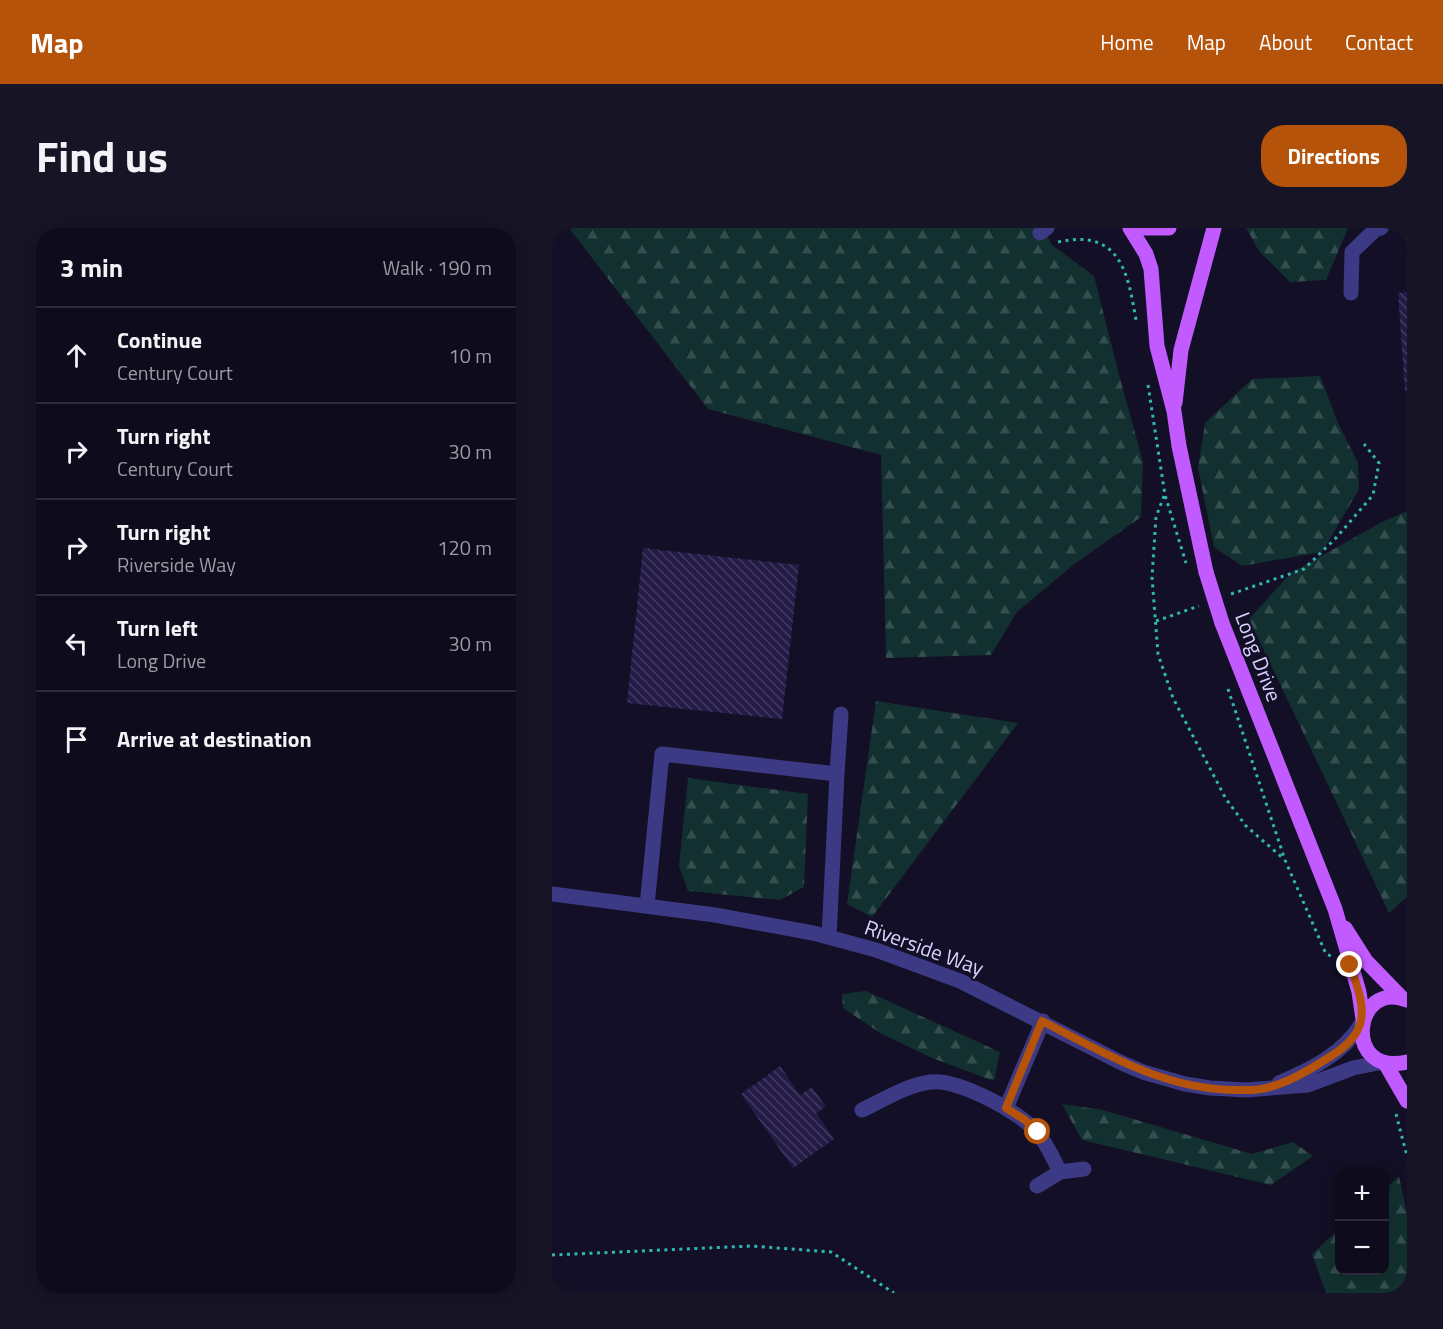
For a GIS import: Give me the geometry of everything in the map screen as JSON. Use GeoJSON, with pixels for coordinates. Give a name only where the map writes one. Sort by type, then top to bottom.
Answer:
{"type":"FeatureCollection","features":[{"type":"Feature","properties":{"kind":"main road","name":"Long Drive"},"geometry":{"type":"LineString","coordinates":[[1130,228],[1146,254],[1151,269],[1157,346],[1174,411],[1179,446],[1206,572],[1222,623],[1335,909],[1359,992],[1363,1021],[1361,1033],[1367,1051],[1384,1062]]}},
{"type":"Feature","properties":{"kind":"main road"},"geometry":{"type":"LineString","coordinates":[[1142,228],[1170,228]]}},
{"type":"Feature","properties":{"kind":"main road","name":"Long Drive"},"geometry":{"type":"LineString","coordinates":[[1174,411],[1182,350],[1214,228]]}},
{"type":"Feature","properties":{"kind":"main road","name":"Long Drive"},"geometry":{"type":"LineString","coordinates":[[1335,909],[1366,961],[1405,999]]}},
{"type":"Feature","properties":{"kind":"main road"},"geometry":{"type":"LineString","coordinates":[[1363,1021],[1368,1010],[1383,999],[1405,999]]}},
{"type":"Feature","properties":{"kind":"main road"},"geometry":{"type":"LineString","coordinates":[[1384,1062],[1396,1064],[1407,1062]]}},
{"type":"Feature","properties":{"kind":"main road"},"geometry":{"type":"LineString","coordinates":[[1384,1062],[1407,1101]]}},
{"type":"Feature","properties":{"kind":"street"},"geometry":{"type":"LineString","coordinates":[[1351,293],[1352,252],[1375,230],[1381,228]]}},
{"type":"Feature","properties":{"kind":"street"},"geometry":{"type":"LineString","coordinates":[[829,937],[841,714]]}},
{"type":"Feature","properties":{"kind":"street"},"geometry":{"type":"LineString","coordinates":[[647,906],[662,754],[837,774]]}},
{"type":"Feature","properties":{"kind":"street","name":"Riverside Way"},"geometry":{"type":"LineString","coordinates":[[552,894],[715,915],[829,937],[876,950],[960,981],[1122,1062],[1166,1080],[1210,1088],[1266,1089],[1308,1085],[1353,1068],[1384,1062]]}},
{"type":"Feature","properties":{"kind":"street"},"geometry":{"type":"LineString","coordinates":[[1006,1108],[1042,1021]]}},
{"type":"Feature","properties":{"kind":"street","name":"Riverside Way"},"geometry":{"type":"LineString","coordinates":[[1266,1089],[1303,1073],[1332,1056],[1345,1045],[1363,1021]]}},
{"type":"Feature","properties":{"kind":"street"},"geometry":{"type":"LineString","coordinates":[[862,1110],[916,1085],[932,1081],[951,1083],[1006,1108],[1025,1120],[1038,1132],[1060,1172]]}},
{"type":"Feature","properties":{"kind":"street"},"geometry":{"type":"LineString","coordinates":[[1036,1186],[1060,1172],[1084,1169]]}},
{"type":"Feature","properties":{"kind":"path"},"geometry":{"type":"LineString","coordinates":[[1044,230],[1052,245],[1075,235],[1091,236],[1108,242],[1122,257],[1131,288],[1138,330]]}},
{"type":"Feature","properties":{"kind":"path"},"geometry":{"type":"LineString","coordinates":[[1148,383],[1165,495],[1187,567]]}},
{"type":"Feature","properties":{"kind":"path"},"geometry":{"type":"LineString","coordinates":[[1223,597],[1304,569],[1336,538],[1373,495],[1379,463],[1364,444]]}},
{"type":"Feature","properties":{"kind":"path"},"geometry":{"type":"LineString","coordinates":[[1165,495],[1156,517],[1152,577],[1158,654],[1173,698],[1226,799],[1246,826],[1285,860],[1226,683]]}},
{"type":"Feature","properties":{"kind":"path"},"geometry":{"type":"LineString","coordinates":[[1156,621],[1201,605]]}},
{"type":"Feature","properties":{"kind":"path"},"geometry":{"type":"LineString","coordinates":[[552,1255],[752,1246],[831,1252],[894,1293]]}},
{"type":"Feature","properties":{"kind":"green space"},"geometry":{"type":"Polygon","coordinates":[[[569,228],[1043,228],[1052,245],[1094,276],[1143,462],[1141,517],[1073,565],[1017,612],[991,655],[886,658],[881,455],[708,409],[569,228]]]}},
{"type":"Feature","properties":{"kind":"green space"},"geometry":{"type":"Polygon","coordinates":[[[1246,228],[1348,228],[1326,280],[1290,282],[1259,251],[1246,228]]]}},
{"type":"Feature","properties":{"kind":"green space"},"geometry":{"type":"Polygon","coordinates":[[[1320,376],[1338,423],[1358,463],[1359,489],[1322,552],[1242,566],[1214,547],[1198,468],[1205,423],[1252,379],[1320,376]]]}},
{"type":"Feature","properties":{"kind":"green space"},"geometry":{"type":"Polygon","coordinates":[[[1407,511],[1407,897],[1389,913],[1249,619],[1291,573],[1382,522],[1407,511]]]}},
{"type":"Feature","properties":{"kind":"green space"},"geometry":{"type":"Polygon","coordinates":[[[876,701],[1018,723],[872,917],[847,904],[876,701]]]}},
{"type":"Feature","properties":{"kind":"green space"},"geometry":{"type":"Polygon","coordinates":[[[688,778],[808,794],[804,887],[780,900],[688,891],[679,866],[688,778]]]}},
{"type":"Feature","properties":{"kind":"green space"},"geometry":{"type":"Polygon","coordinates":[[[866,991],[1000,1052],[994,1081],[932,1058],[880,1033],[843,1008],[842,994],[866,991]]]}},
{"type":"Feature","properties":{"kind":"green space"},"geometry":{"type":"Polygon","coordinates":[[[1062,1104],[1103,1110],[1252,1154],[1293,1142],[1313,1156],[1271,1185],[1082,1140],[1062,1104]]]}},
{"type":"Feature","properties":{"kind":"green space"},"geometry":{"type":"Polygon","coordinates":[[[1399,1176],[1407,1214],[1407,1293],[1326,1293],[1312,1254],[1335,1233],[1335,1275],[1389,1275],[1389,1185],[1399,1176]]]}},
{"type":"Feature","properties":{"kind":"building"},"geometry":{"type":"Polygon","coordinates":[[[1407,292],[1407,391],[1405,391],[1398,293],[1407,292]]]}},
{"type":"Feature","properties":{"kind":"building"},"geometry":{"type":"Polygon","coordinates":[[[643,548],[799,565],[782,719],[627,703],[643,548]]]}},
{"type":"Feature","properties":{"kind":"building"},"geometry":{"type":"Polygon","coordinates":[[[780,1066],[800,1095],[812,1087],[826,1107],[816,1113],[834,1139],[793,1168],[741,1094],[780,1066]]]}},
{"type":"Feature","properties":{"kind":"route"},"geometry":{"type":"LineString","coordinates":[[1038,1132],[1006,1108],[1042,1021],[1143,1072],[1166,1080],[1227,1090],[1266,1089],[1303,1073],[1332,1056],[1357,1032],[1363,1019],[1362,1006],[1350,965]]}}]}
